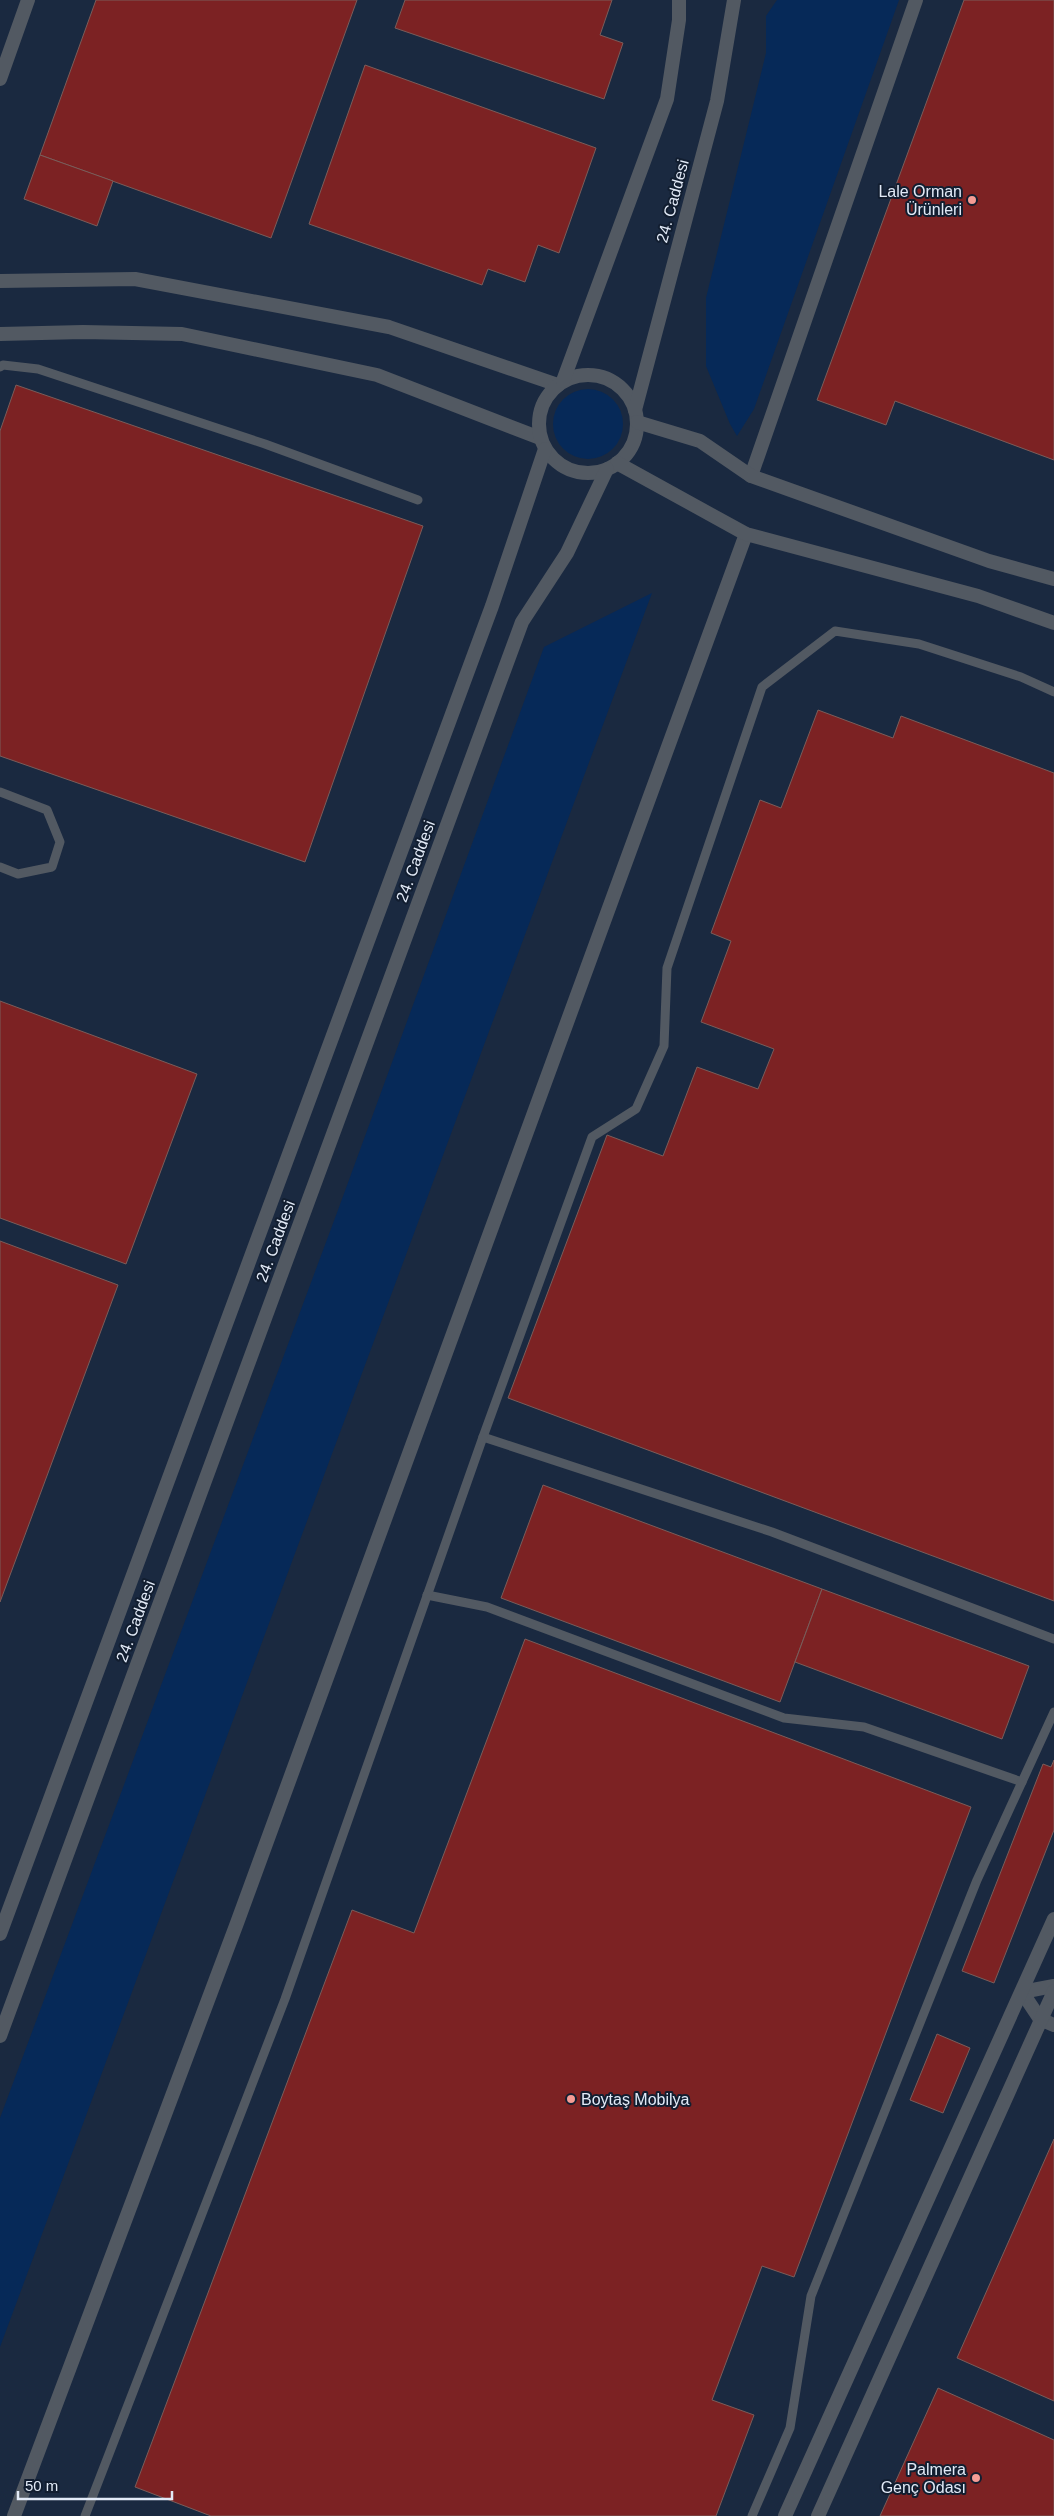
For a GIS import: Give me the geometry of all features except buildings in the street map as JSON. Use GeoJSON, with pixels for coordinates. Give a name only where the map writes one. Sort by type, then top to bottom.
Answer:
{"type":"FeatureCollection","features":[{"type":"Feature","properties":{"kind":"street"},"geometry":{"type":"LineString","coordinates":[[0,79],[28,0]]}},
{"type":"Feature","properties":{"kind":"street"},"geometry":{"type":"LineString","coordinates":[[561,383],[667,99],[680,20],[679,0]]}},
{"type":"Feature","properties":{"kind":"street","name":"24. Caddesi"},"geometry":{"type":"LineString","coordinates":[[636,416],[717,100],[734,0]]}},
{"type":"Feature","properties":{"kind":"street"},"geometry":{"type":"LineString","coordinates":[[751,476],[916,0]]}},
{"type":"Feature","properties":{"kind":"street"},"geometry":{"type":"LineString","coordinates":[[0,281],[135,279],[389,327],[561,383]]}},
{"type":"Feature","properties":{"kind":"street"},"geometry":{"type":"LineString","coordinates":[[0,334],[83,332],[182,334],[377,375],[543,443]]}},
{"type":"Feature","properties":{"kind":"street"},"geometry":{"type":"LineString","coordinates":[[580,375],[603,377],[623,390],[636,416],[632,445],[612,466],[590,473],[572,471],[552,458],[543,443],[539,414],[550,393],[561,383],[580,375]]}},
{"type":"Feature","properties":{"kind":"street"},"geometry":{"type":"LineString","coordinates":[[636,416],[700,441],[751,476],[989,561],[1054,579]]}},
{"type":"Feature","properties":{"kind":"street","name":"24. Caddesi"},"geometry":{"type":"LineString","coordinates":[[0,1934],[492,606],[543,443]]}},
{"type":"Feature","properties":{"kind":"street"},"geometry":{"type":"LineString","coordinates":[[612,466],[746,534],[978,596],[1054,623]]}},
{"type":"Feature","properties":{"kind":"street","name":"24. Caddesi"},"geometry":{"type":"LineString","coordinates":[[0,2036],[522,622],[567,553],[612,466]]}},
{"type":"Feature","properties":{"kind":"street"},"geometry":{"type":"LineString","coordinates":[[14,2516],[241,1913],[746,534]]}},
{"type":"Feature","properties":{"kind":"street"},"geometry":{"type":"LineString","coordinates":[[785,2516],[1054,1919]]}},
{"type":"Feature","properties":{"kind":"street"},"geometry":{"type":"LineString","coordinates":[[1022,1992],[1054,1986]]}},
{"type":"Feature","properties":{"kind":"street"},"geometry":{"type":"LineString","coordinates":[[818,2516],[1054,1991]]}},
{"type":"Feature","properties":{"kind":"street"},"geometry":{"type":"LineString","coordinates":[[1022,1992],[1040,2019],[1054,2026]]}},
{"type":"Feature","properties":{"kind":"lane"},"geometry":{"type":"LineString","coordinates":[[0,367],[3,365],[38,369],[227,431],[418,500]]}},
{"type":"Feature","properties":{"kind":"lane"},"geometry":{"type":"LineString","coordinates":[[85,2516],[285,1999],[483,1437],[592,1137],[636,1109],[664,1046],[667,968],[762,687],[835,631],[919,644],[1021,677],[1054,692]]}},
{"type":"Feature","properties":{"kind":"lane"},"geometry":{"type":"LineString","coordinates":[[0,792],[47,810],[60,842],[52,867],[18,874],[0,867]]}},
{"type":"Feature","properties":{"kind":"lane"},"geometry":{"type":"LineString","coordinates":[[483,1437],[772,1532],[1054,1639]]}},
{"type":"Feature","properties":{"kind":"lane"},"geometry":{"type":"LineString","coordinates":[[427,1595],[487,1607],[784,1718],[864,1727],[1022,1782]]}},
{"type":"Feature","properties":{"kind":"lane"},"geometry":{"type":"LineString","coordinates":[[752,2516],[790,2428],[811,2296],[977,1880],[1054,1712]]}},
{"type":"Feature","properties":{"kind":"shaded area"},"geometry":{"type":"Polygon","coordinates":[[[0,0],[1054,0],[1054,2516],[0,2516],[0,0]]]}},
{"type":"Feature","properties":{"kind":"shaded area"},"geometry":{"type":"Polygon","coordinates":[[[777,0],[899,0],[754,409],[737,436],[730,424],[706,366],[706,298],[766,53],[766,16],[777,0]]]}},
{"type":"Feature","properties":{"kind":"shaded area"},"geometry":{"type":"Polygon","coordinates":[[[588,389],[601,392],[613,399],[620,411],[623,424],[620,437],[613,449],[601,456],[588,459],[575,456],[563,449],[556,437],[553,424],[556,411],[563,399],[575,392],[588,389]]]}},
{"type":"Feature","properties":{"kind":"shaded area"},"geometry":{"type":"Polygon","coordinates":[[[652,593],[0,2347],[0,2118],[338,1210],[544,647],[652,593]]]}},
{"type":"Feature","properties":{"kind":"place","name":"Lale Orman Ürünleri"},"geometry":{"type":"Point","coordinates":[972,200]}},
{"type":"Feature","properties":{"kind":"place","name":"Boytaş Mobilya"},"geometry":{"type":"Point","coordinates":[571,2099]}},
{"type":"Feature","properties":{"kind":"place","name":"Palmera Genç Odası"},"geometry":{"type":"Point","coordinates":[976,2478]}}]}
